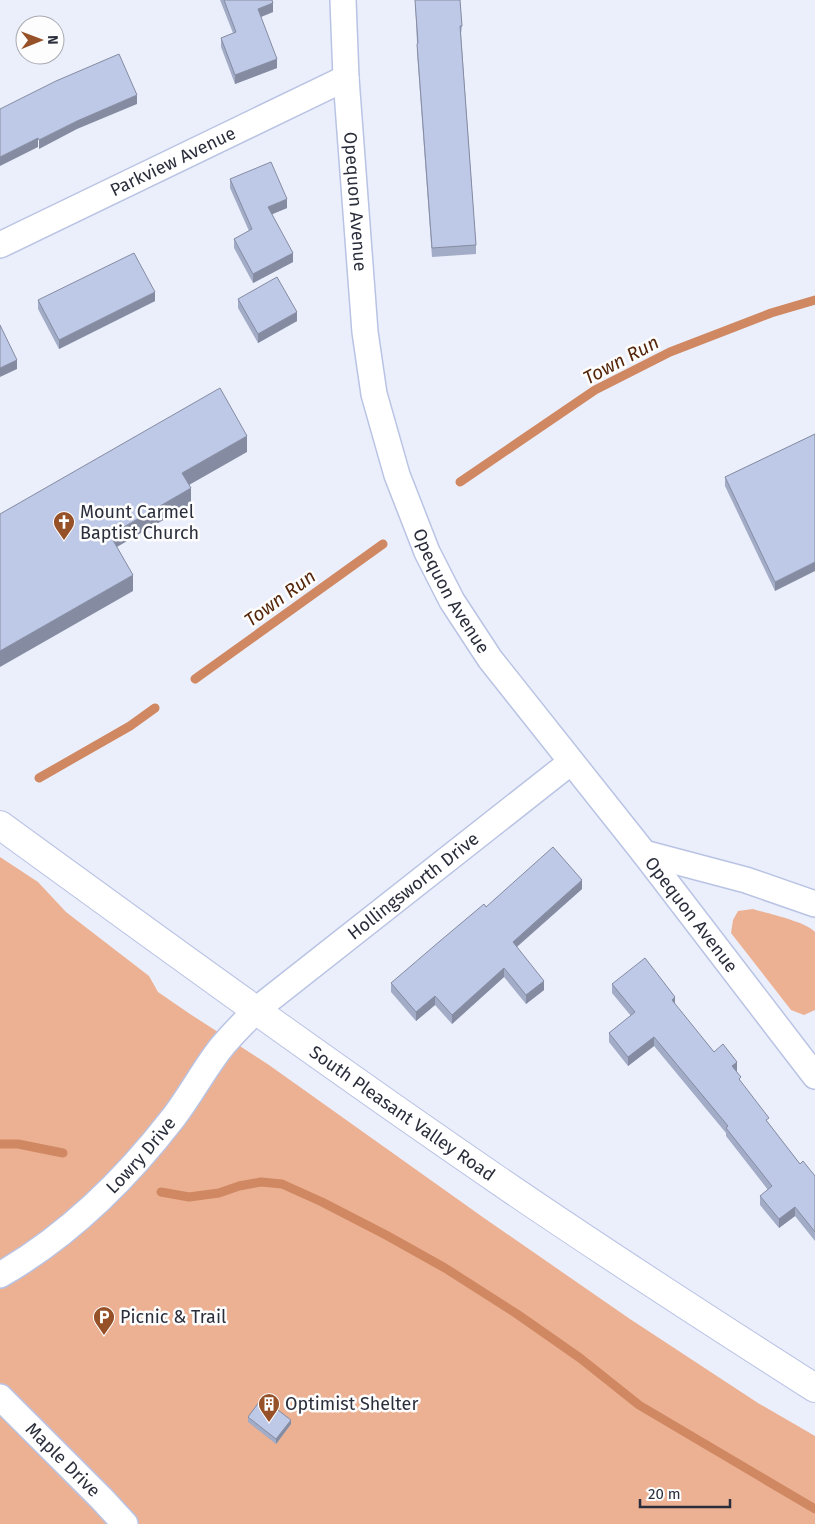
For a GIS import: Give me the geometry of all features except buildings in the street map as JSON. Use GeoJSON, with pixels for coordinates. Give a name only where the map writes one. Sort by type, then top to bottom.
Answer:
{"type":"FeatureCollection","features":[{"type":"Feature","properties":{"kind":"main road","name":"South Pleasant Valley Road"},"geometry":{"type":"LineString","coordinates":[[0,826],[256,1010],[518,1194],[815,1388]]}},
{"type":"Feature","properties":{"kind":"street","name":"Opequon Avenue"},"geometry":{"type":"LineString","coordinates":[[342,0],[365,332],[374,394],[397,475],[427,552],[452,601],[490,659],[644,853],[815,1076]]}},
{"type":"Feature","properties":{"kind":"street","name":"Parkview Avenue"},"geometry":{"type":"LineString","coordinates":[[0,245],[346,78]]}},
{"type":"Feature","properties":{"kind":"street","name":"Hollingsworth Drive"},"geometry":{"type":"LineString","coordinates":[[256,1010],[571,762]]}},
{"type":"Feature","properties":{"kind":"street"},"geometry":{"type":"LineString","coordinates":[[644,853],[746,880],[815,904]]}},
{"type":"Feature","properties":{"kind":"street","name":"Lowry Drive"},"geometry":{"type":"LineString","coordinates":[[0,1275],[38,1251],[66,1230],[109,1192],[173,1118],[220,1049],[256,1010]]}},
{"type":"Feature","properties":{"kind":"street","name":"Maple Drive"},"geometry":{"type":"LineString","coordinates":[[0,1397],[125,1524]]}},
{"type":"Feature","properties":{"kind":"shaded area"},"geometry":{"type":"Polygon","coordinates":[[[0,857],[38,882],[66,912],[149,976],[158,992],[269,1065],[630,1319],[758,1403],[815,1436],[815,1524],[0,1524],[0,857]]]}},
{"type":"Feature","properties":{"kind":"shaded area"},"geometry":{"type":"Polygon","coordinates":[[[753,909],[795,921],[811,928],[815,932],[815,1010],[804,1015],[791,1010],[731,933],[733,920],[738,911],[753,909]]]}},
{"type":"Feature","properties":{"kind":"waterway","name":"Town Run"},"geometry":{"type":"LineString","coordinates":[[460,482],[595,390],[670,352],[771,313],[815,300]]}},
{"type":"Feature","properties":{"kind":"waterway","name":"Town Run"},"geometry":{"type":"LineString","coordinates":[[195,679],[383,544]]}},
{"type":"Feature","properties":{"kind":"waterway","name":"Town Run"},"geometry":{"type":"LineString","coordinates":[[39,778],[130,726],[155,708]]}},
{"type":"Feature","properties":{"kind":"waterway"},"geometry":{"type":"LineString","coordinates":[[0,1144],[18,1144],[63,1153]]}},
{"type":"Feature","properties":{"kind":"waterway"},"geometry":{"type":"LineString","coordinates":[[161,1192],[189,1197],[219,1193],[239,1186],[261,1182],[282,1184],[322,1202],[445,1268],[517,1314],[580,1358],[639,1405],[815,1509]]}},
{"type":"Feature","properties":{"kind":"place","name":"Mount Carmel Baptist Church"},"geometry":{"type":"Point","coordinates":[64,541]}},
{"type":"Feature","properties":{"kind":"place","name":"Picnic & Trail"},"geometry":{"type":"Point","coordinates":[104,1336]}},
{"type":"Feature","properties":{"kind":"place","name":"Optimist Shelter"},"geometry":{"type":"Point","coordinates":[269,1423]}}]}
